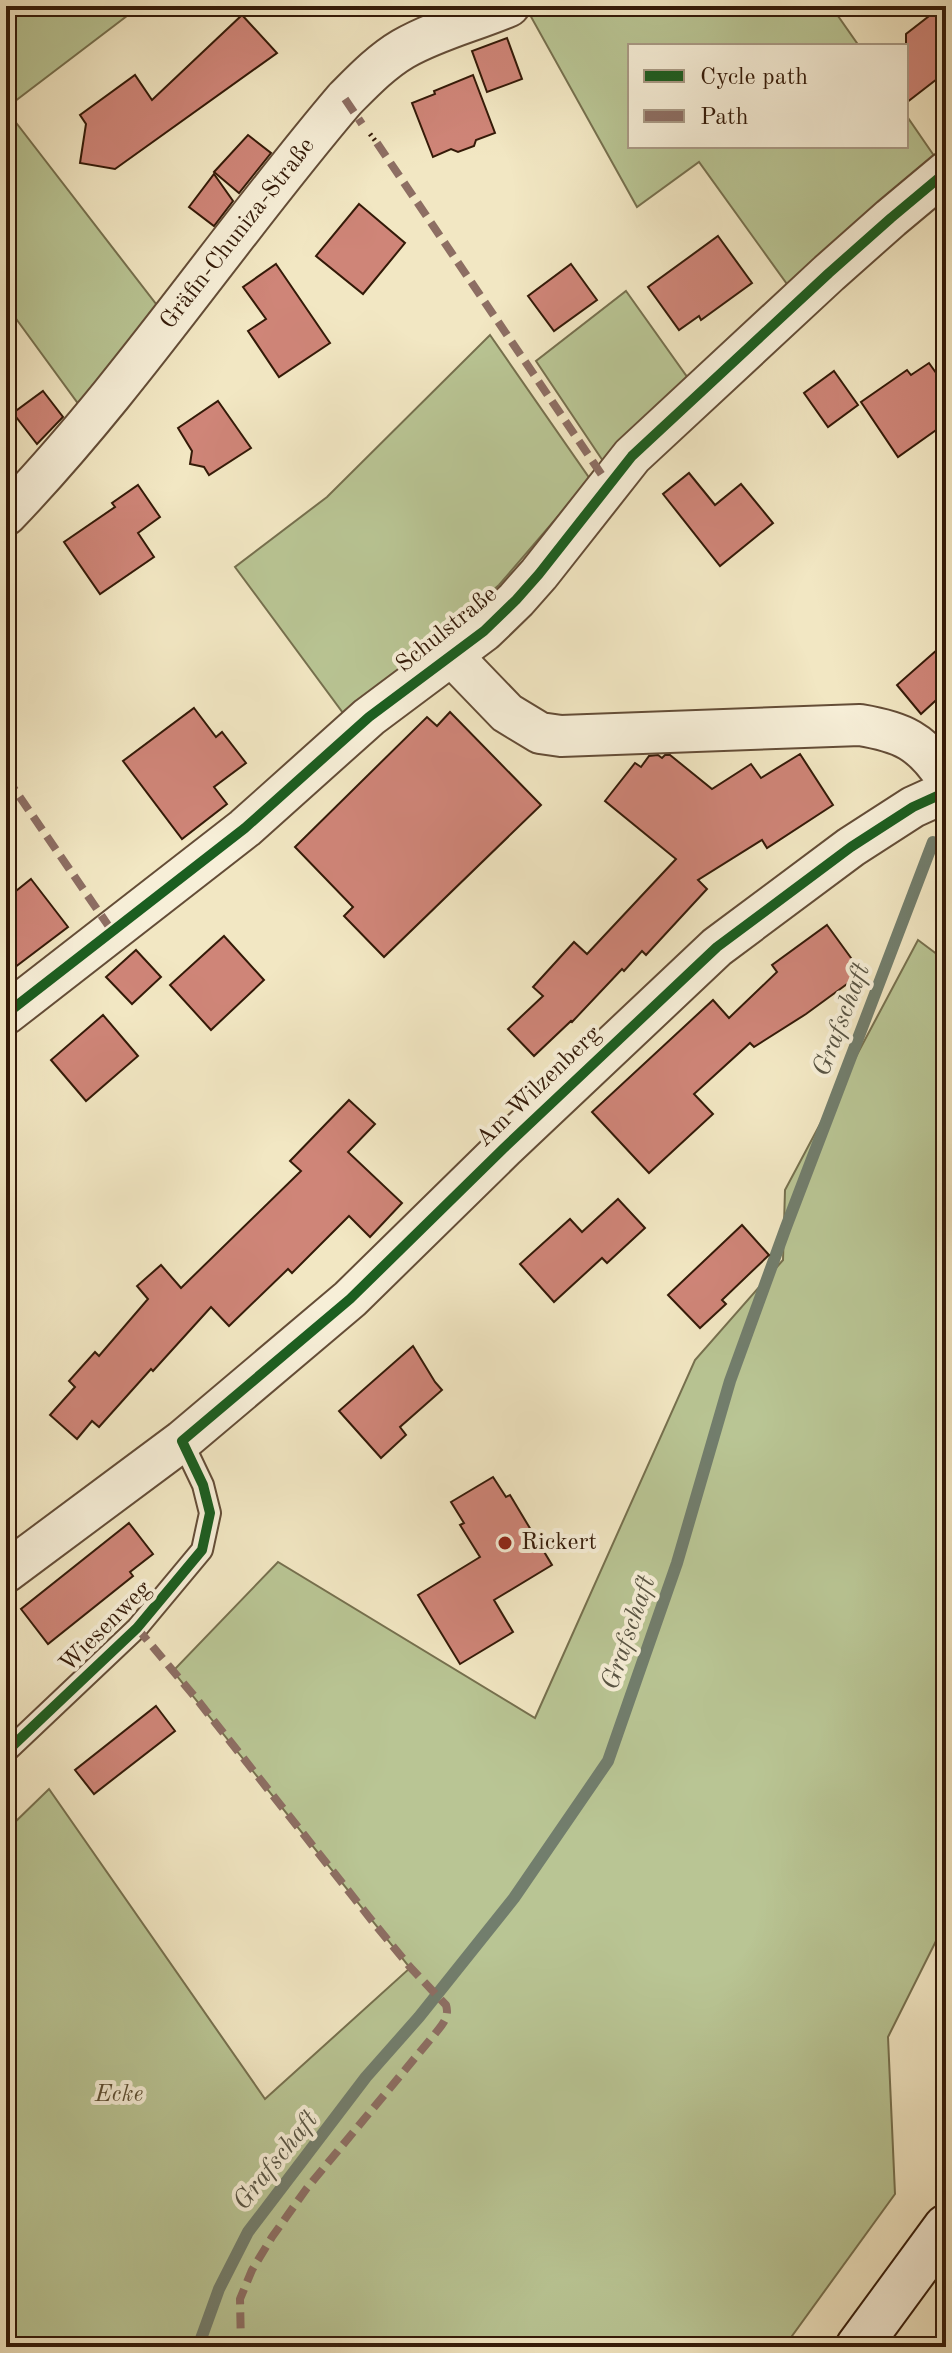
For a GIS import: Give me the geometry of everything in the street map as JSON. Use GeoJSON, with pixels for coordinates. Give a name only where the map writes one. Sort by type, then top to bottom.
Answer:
{"type":"FeatureCollection","features":[{"type":"Feature","properties":{"kind":"street","name":"Gräfin-Chuniza-Straße"},"geometry":{"type":"LineString","coordinates":[[6,515],[118,386],[345,99],[402,50],[509,6]]}},
{"type":"Feature","properties":{"kind":"street","name":"Schulstraße"},"geometry":{"type":"LineString","coordinates":[[6,1014],[245,828],[369,717],[484,631],[516,600],[608,484],[654,434],[829,273],[946,172]]}},
{"type":"Feature","properties":{"kind":"street"},"geometry":{"type":"LineString","coordinates":[[452,656],[507,713],[540,733],[561,736],[860,725],[907,737],[922,747],[946,778]]}},
{"type":"Feature","properties":{"kind":"street","name":"Am Wilzenberg"},"geometry":{"type":"LineString","coordinates":[[6,1572],[182,1441],[350,1299],[717,947],[851,847],[913,807],[946,792]]}},
{"type":"Feature","properties":{"kind":"street"},"geometry":{"type":"LineString","coordinates":[[858,2347],[946,2227]]}},
{"type":"Feature","properties":{"kind":"lane","name":"Wiesenweg"},"geometry":{"type":"LineString","coordinates":[[6,1752],[137,1628],[202,1550],[210,1513],[203,1485],[182,1441]]}},
{"type":"Feature","properties":{"kind":"green space"},"geometry":{"type":"Polygon","coordinates":[[[6,6],[140,6],[6,108],[6,6]]]}},
{"type":"Feature","properties":{"kind":"green space"},"geometry":{"type":"Polygon","coordinates":[[[546,6],[831,6],[858,44],[628,44],[628,148],[908,148],[908,118],[937,160],[792,291],[699,162],[637,207],[530,15],[546,6]]]}},
{"type":"Feature","properties":{"kind":"green space"},"geometry":{"type":"Polygon","coordinates":[[[14,120],[163,313],[85,413],[6,305],[6,126],[14,120]]]}},
{"type":"Feature","properties":{"kind":"green space"},"geometry":{"type":"Polygon","coordinates":[[[626,291],[690,381],[607,467],[536,361],[626,291]]]}},
{"type":"Feature","properties":{"kind":"green space"},"geometry":{"type":"Polygon","coordinates":[[[490,335],[590,479],[499,585],[346,717],[235,567],[327,497],[490,335]]]}},
{"type":"Feature","properties":{"kind":"green space","name":"Ecke"},"geometry":{"type":"Polygon","coordinates":[[[918,940],[946,961],[946,1921],[888,2037],[895,2194],[784,2347],[6,2347],[6,1817],[13,1824],[49,1789],[265,2099],[410,1968],[173,1671],[278,1562],[535,1718],[695,1360],[783,1260],[785,1190],[918,940]]]}},
{"type":"Feature","properties":{"kind":"building"},"geometry":{"type":"Polygon","coordinates":[[[946,6],[946,72],[908,101],[908,44],[906,34],[946,6]]]}},
{"type":"Feature","properties":{"kind":"building"},"geometry":{"type":"Polygon","coordinates":[[[242,15],[277,53],[115,169],[80,163],[86,124],[80,115],[135,75],[152,100],[242,15]]]}},
{"type":"Feature","properties":{"kind":"building"},"geometry":{"type":"Polygon","coordinates":[[[507,38],[522,79],[487,92],[472,51],[507,38]]]}},
{"type":"Feature","properties":{"kind":"building"},"geometry":{"type":"Polygon","coordinates":[[[473,75],[495,133],[476,140],[474,146],[458,152],[451,149],[433,157],[412,103],[473,75]]]}},
{"type":"Feature","properties":{"kind":"building"},"geometry":{"type":"Polygon","coordinates":[[[248,135],[271,153],[239,193],[214,172],[248,135]]]}},
{"type":"Feature","properties":{"kind":"building"},"geometry":{"type":"Polygon","coordinates":[[[214,174],[233,201],[214,226],[189,207],[214,174]]]}},
{"type":"Feature","properties":{"kind":"building"},"geometry":{"type":"Polygon","coordinates":[[[359,204],[405,243],[363,294],[316,256],[359,204]]]}},
{"type":"Feature","properties":{"kind":"building"},"geometry":{"type":"Polygon","coordinates":[[[718,236],[752,283],[701,320],[699,316],[679,330],[648,287],[718,236]]]}},
{"type":"Feature","properties":{"kind":"building"},"geometry":{"type":"Polygon","coordinates":[[[276,264],[330,343],[279,377],[248,331],[266,319],[243,287],[276,264]]]}},
{"type":"Feature","properties":{"kind":"building"},"geometry":{"type":"Polygon","coordinates":[[[571,264],[597,300],[554,331],[528,296],[571,264]]]}},
{"type":"Feature","properties":{"kind":"building"},"geometry":{"type":"Polygon","coordinates":[[[929,363],[946,387],[946,423],[898,457],[861,402],[907,370],[911,375],[929,363]]]}},
{"type":"Feature","properties":{"kind":"building"},"geometry":{"type":"Polygon","coordinates":[[[834,371],[858,405],[828,427],[804,393],[834,371]]]}},
{"type":"Feature","properties":{"kind":"building"},"geometry":{"type":"Polygon","coordinates":[[[43,391],[63,417],[37,444],[13,413],[43,391]]]}},
{"type":"Feature","properties":{"kind":"building"},"geometry":{"type":"Polygon","coordinates":[[[218,401],[251,448],[209,475],[204,467],[190,464],[192,451],[178,428],[218,401]]]}},
{"type":"Feature","properties":{"kind":"building"},"geometry":{"type":"Polygon","coordinates":[[[689,473],[715,505],[741,484],[773,523],[720,566],[663,494],[689,473]]]}},
{"type":"Feature","properties":{"kind":"building"},"geometry":{"type":"Polygon","coordinates":[[[138,485],[160,517],[138,533],[154,557],[100,594],[64,542],[115,507],[112,503],[138,485]]]}},
{"type":"Feature","properties":{"kind":"building"},"geometry":{"type":"Polygon","coordinates":[[[946,642],[946,691],[921,714],[897,685],[946,642]]]}},
{"type":"Feature","properties":{"kind":"building"},"geometry":{"type":"Polygon","coordinates":[[[194,708],[216,737],[222,732],[246,763],[214,787],[227,804],[182,839],[123,761],[194,708]]]}},
{"type":"Feature","properties":{"kind":"building"},"geometry":{"type":"Polygon","coordinates":[[[450,712],[541,805],[384,957],[344,916],[353,907],[295,847],[427,717],[437,726],[450,712]]]}},
{"type":"Feature","properties":{"kind":"building"},"geometry":{"type":"Polygon","coordinates":[[[800,754],[833,805],[767,848],[762,840],[698,880],[707,889],[646,955],[642,951],[624,971],[622,969],[572,1022],[534,1056],[508,1029],[543,996],[533,987],[574,942],[587,954],[676,859],[605,801],[635,763],[641,767],[649,756],[662,758],[670,755],[712,789],[751,764],[761,778],[800,754]]]}},
{"type":"Feature","properties":{"kind":"building"},"geometry":{"type":"Polygon","coordinates":[[[31,879],[68,927],[6,974],[6,899],[31,879]]]}},
{"type":"Feature","properties":{"kind":"building"},"geometry":{"type":"Polygon","coordinates":[[[827,925],[862,973],[754,1047],[750,1043],[694,1094],[713,1114],[649,1173],[592,1112],[713,1000],[729,1018],[777,972],[772,965],[827,925]]]}},
{"type":"Feature","properties":{"kind":"building"},"geometry":{"type":"Polygon","coordinates":[[[224,936],[264,980],[211,1030],[170,985],[224,936]]]}},
{"type":"Feature","properties":{"kind":"building"},"geometry":{"type":"Polygon","coordinates":[[[136,950],[161,977],[132,1004],[106,977],[136,950]]]}},
{"type":"Feature","properties":{"kind":"building"},"geometry":{"type":"Polygon","coordinates":[[[103,1015],[138,1056],[86,1101],[51,1060],[103,1015]]]}},
{"type":"Feature","properties":{"kind":"building"},"geometry":{"type":"Polygon","coordinates":[[[349,1100],[375,1124],[348,1152],[402,1203],[370,1237],[349,1216],[292,1273],[288,1269],[229,1326],[211,1307],[99,1427],[92,1421],[77,1439],[50,1415],[75,1387],[69,1381],[95,1352],[99,1356],[148,1299],[137,1286],[161,1265],[181,1288],[301,1171],[290,1161],[349,1100]]]}},
{"type":"Feature","properties":{"kind":"building"},"geometry":{"type":"Polygon","coordinates":[[[618,1199],[645,1228],[607,1263],[602,1258],[554,1302],[520,1264],[570,1219],[582,1232],[618,1199]]]}},
{"type":"Feature","properties":{"kind":"building"},"geometry":{"type":"Polygon","coordinates":[[[742,1225],[769,1255],[722,1300],[726,1304],[700,1328],[668,1295],[742,1225]]]}},
{"type":"Feature","properties":{"kind":"building"},"geometry":{"type":"Polygon","coordinates":[[[413,1346],[442,1390],[400,1427],[406,1435],[381,1458],[339,1411],[413,1346]]]}},
{"type":"Feature","properties":{"kind":"building"},"geometry":{"type":"Polygon","coordinates":[[[493,1477],[506,1497],[510,1495],[552,1565],[494,1600],[513,1632],[460,1664],[418,1595],[480,1557],[460,1525],[464,1523],[451,1502],[493,1477]]]}},
{"type":"Feature","properties":{"kind":"building"},"geometry":{"type":"Polygon","coordinates":[[[129,1523],[153,1554],[130,1572],[133,1576],[48,1644],[21,1609],[129,1523]]]}},
{"type":"Feature","properties":{"kind":"building"},"geometry":{"type":"Polygon","coordinates":[[[156,1706],[175,1731],[94,1794],[75,1770],[156,1706]]]}},
{"type":"Feature","properties":{"kind":"waterway","name":"Grafschaft"},"geometry":{"type":"LineString","coordinates":[[198,2347],[219,2289],[248,2232],[366,2077],[419,2017],[514,1898],[608,1761],[677,1563],[730,1381],[933,842]]}},
{"type":"Feature","properties":{"kind":"marked path"},"geometry":{"type":"LineString","coordinates":[[345,99],[362,124]]}},
{"type":"Feature","properties":{"kind":"marked path"},"geometry":{"type":"LineString","coordinates":[[377,143],[608,484]]}},
{"type":"Feature","properties":{"kind":"marked path"},"geometry":{"type":"LineString","coordinates":[[6,777],[112,931]]}},
{"type":"Feature","properties":{"kind":"marked path"},"geometry":{"type":"LineString","coordinates":[[137,1628],[447,2010],[439,2028],[307,2188],[272,2237],[252,2270],[240,2299],[241,2347]]}},
{"type":"Feature","properties":{"kind":"cycle path"},"geometry":{"type":"LineString","coordinates":[[6,1014],[245,828],[369,717],[484,631],[539,574],[632,456],[829,273],[946,172]]}},
{"type":"Feature","properties":{"kind":"cycle path"},"geometry":{"type":"LineString","coordinates":[[6,1752],[137,1628],[202,1550],[210,1513],[203,1485],[182,1441],[350,1299],[717,947],[851,847],[913,807],[946,792]]}},
{"type":"Feature","properties":{"kind":"place","name":"Rickert"},"geometry":{"type":"Point","coordinates":[505,1543]}}]}
